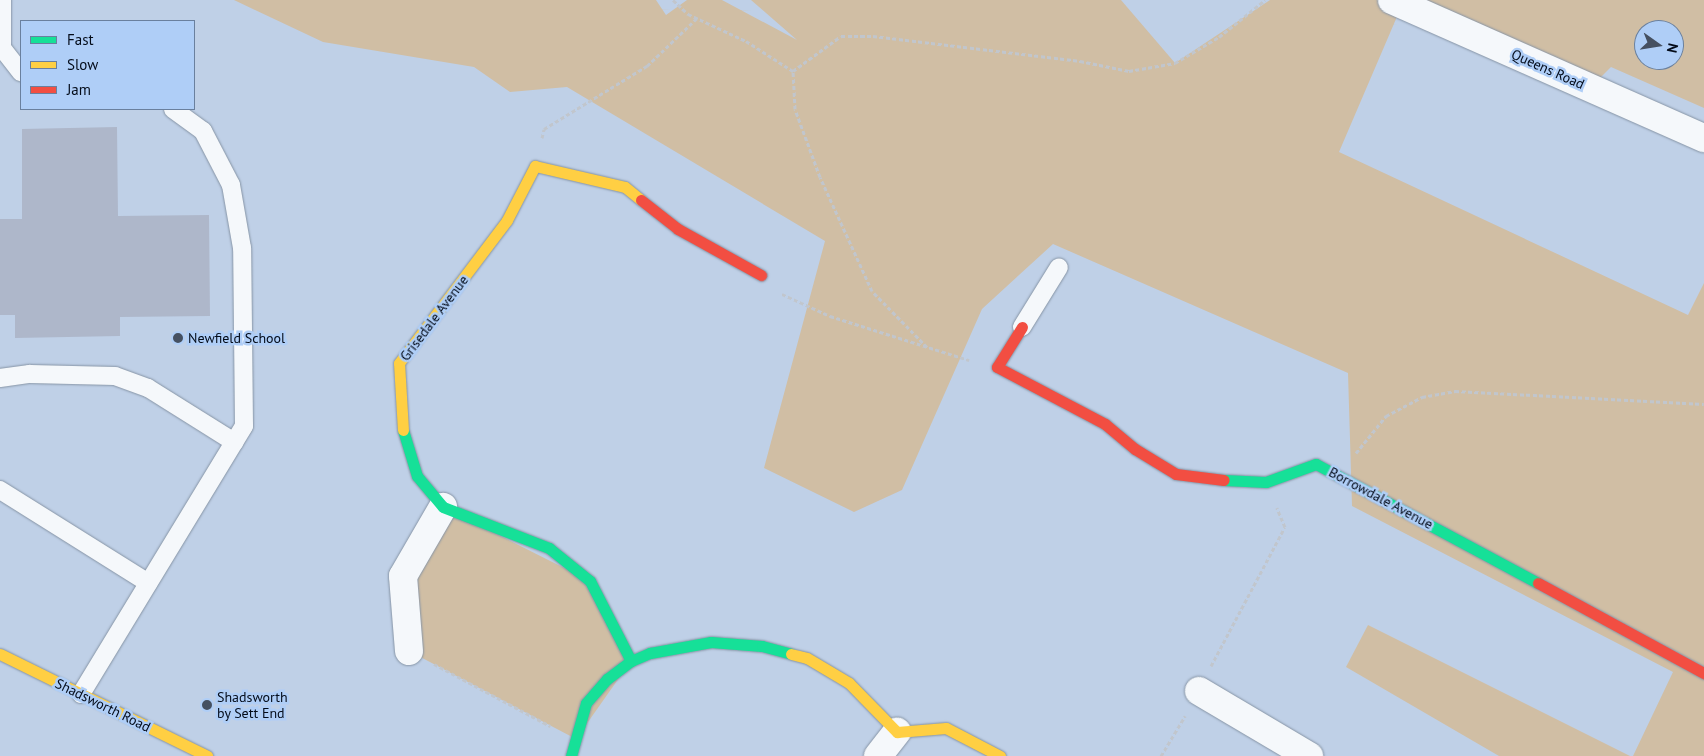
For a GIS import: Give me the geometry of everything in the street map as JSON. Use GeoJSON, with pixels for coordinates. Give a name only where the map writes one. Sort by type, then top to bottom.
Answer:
{"type":"FeatureCollection","features":[{"type":"Feature","properties":{"kind":"street","name":"Queens Road"},"geometry":{"type":"LineString","coordinates":[[1392,0],[1704,138]]}},
{"type":"Feature","properties":{"kind":"street"},"geometry":{"type":"LineString","coordinates":[[535,166],[625,187],[678,229],[762,275]]}},
{"type":"Feature","properties":{"kind":"street","name":"Grisedale Avenue"},"geometry":{"type":"LineString","coordinates":[[443,508],[417,476],[403,437],[399,363],[507,220],[535,166]]}},
{"type":"Feature","properties":{"kind":"street"},"geometry":{"type":"LineString","coordinates":[[996,367],[1022,327]]}},
{"type":"Feature","properties":{"kind":"street","name":"Borrowdale Avenue"},"geometry":{"type":"LineString","coordinates":[[996,367],[1105,424],[1136,449],[1176,474],[1212,480],[1266,482],[1316,464],[1704,673]]}},
{"type":"Feature","properties":{"kind":"street"},"geometry":{"type":"LineString","coordinates":[[409,651],[403,576],[443,508],[549,548],[590,581],[631,661]]}},
{"type":"Feature","properties":{"kind":"street"},"geometry":{"type":"LineString","coordinates":[[571,756],[586,703],[607,679],[631,661],[650,653],[711,642],[762,646],[807,658],[849,683],[897,732]]}},
{"type":"Feature","properties":{"kind":"street","name":"Shadsworth Road"},"geometry":{"type":"LineString","coordinates":[[0,654],[207,756]]}},
{"type":"Feature","properties":{"kind":"street"},"geometry":{"type":"LineString","coordinates":[[1199,691],[1309,756]]}},
{"type":"Feature","properties":{"kind":"street"},"geometry":{"type":"LineString","coordinates":[[878,756],[897,732],[946,728],[1000,756]]}},
{"type":"Feature","properties":{"kind":"lane"},"geometry":{"type":"LineString","coordinates":[[2,0],[2,48],[20,71]]}},
{"type":"Feature","properties":{"kind":"lane"},"geometry":{"type":"LineString","coordinates":[[81,694],[244,426],[242,268],[232,185],[203,131],[174,110]]}},
{"type":"Feature","properties":{"kind":"lane"},"geometry":{"type":"LineString","coordinates":[[1022,327],[1059,267]]}},
{"type":"Feature","properties":{"kind":"lane"},"geometry":{"type":"LineString","coordinates":[[0,378],[30,374],[115,376],[148,388],[234,442]]}},
{"type":"Feature","properties":{"kind":"lane"},"geometry":{"type":"LineString","coordinates":[[0,490],[148,583]]}},
{"type":"Feature","properties":{"kind":"path"},"geometry":{"type":"LineString","coordinates":[[673,0],[697,18],[746,41],[793,71]]}},
{"type":"Feature","properties":{"kind":"path"},"geometry":{"type":"LineString","coordinates":[[793,71],[841,36],[873,36],[1080,62],[1129,72],[1175,63],[1219,37],[1265,0]]}},
{"type":"Feature","properties":{"kind":"path"},"geometry":{"type":"LineString","coordinates":[[535,166],[544,129],[647,66],[697,18]]}},
{"type":"Feature","properties":{"kind":"path"},"geometry":{"type":"LineString","coordinates":[[793,71],[795,109],[820,176],[872,291],[927,348]]}},
{"type":"Feature","properties":{"kind":"path"},"geometry":{"type":"LineString","coordinates":[[762,275],[782,294],[830,316],[927,348],[996,367]]}},
{"type":"Feature","properties":{"kind":"path"},"geometry":{"type":"LineString","coordinates":[[1339,475],[1386,416],[1422,398],[1447,393],[1704,404]]}},
{"type":"Feature","properties":{"kind":"path"},"geometry":{"type":"LineString","coordinates":[[1161,756],[1199,691],[1285,527],[1266,482]]}},
{"type":"Feature","properties":{"kind":"path"},"geometry":{"type":"LineString","coordinates":[[409,651],[576,739]]}},
{"type":"Feature","properties":{"kind":"shaded area"},"geometry":{"type":"Polygon","coordinates":[[[234,0],[656,0],[666,15],[687,0],[722,0],[797,40],[751,0],[1121,0],[1175,63],[1270,0],[1704,0],[1704,108],[1611,67],[1590,88],[1402,5],[1339,152],[1688,315],[1704,283],[1704,756],[1633,756],[1673,672],[1352,506],[1348,373],[1053,244],[982,309],[902,490],[854,512],[764,468],[825,241],[567,87],[510,92],[474,67],[323,42],[234,0]]]}},
{"type":"Feature","properties":{"kind":"shaded area"},"geometry":{"type":"Polygon","coordinates":[[[443,507],[590,581],[631,661],[576,739],[409,651],[403,576],[443,507]]]}},
{"type":"Feature","properties":{"kind":"shaded area"},"geometry":{"type":"Polygon","coordinates":[[[1368,625],[1630,756],[1499,756],[1346,667],[1368,625]]]}},
{"type":"Feature","properties":{"kind":"building"},"geometry":{"type":"Polygon","coordinates":[[[117,127],[118,216],[209,215],[210,316],[120,317],[120,336],[15,338],[15,315],[0,315],[0,219],[22,219],[22,129],[117,127]]]}},
{"type":"Feature","properties":{"kind":"traffic: fast"},"geometry":{"type":"LineString","coordinates":[[403,430],[417,476],[443,507],[549,548],[590,581],[631,661]]}},
{"type":"Feature","properties":{"kind":"traffic: fast"},"geometry":{"type":"LineString","coordinates":[[1224,480],[1266,482],[1316,464],[1538,583]]}},
{"type":"Feature","properties":{"kind":"traffic: fast"},"geometry":{"type":"LineString","coordinates":[[571,756],[586,703],[607,679],[631,661],[650,653],[711,642],[762,646],[791,654]]}},
{"type":"Feature","properties":{"kind":"traffic: slow"},"geometry":{"type":"LineString","coordinates":[[403,430],[399,363],[507,220],[535,166],[625,187],[641,200]]}},
{"type":"Feature","properties":{"kind":"traffic: slow"},"geometry":{"type":"LineString","coordinates":[[0,654],[207,756]]}},
{"type":"Feature","properties":{"kind":"traffic: slow"},"geometry":{"type":"LineString","coordinates":[[791,654],[807,658],[849,683],[897,732],[946,728],[1000,756]]}},
{"type":"Feature","properties":{"kind":"traffic: jam"},"geometry":{"type":"LineString","coordinates":[[641,200],[678,229],[761,275]]}},
{"type":"Feature","properties":{"kind":"traffic: jam"},"geometry":{"type":"LineString","coordinates":[[1022,327],[997,367],[1105,424],[1135,449],[1176,474],[1224,480]]}},
{"type":"Feature","properties":{"kind":"traffic: jam"},"geometry":{"type":"LineString","coordinates":[[1538,583],[1704,673]]}},
{"type":"Feature","properties":{"kind":"place","name":"Newfield School"},"geometry":{"type":"Point","coordinates":[178,338]}},
{"type":"Feature","properties":{"kind":"place","name":"Shadsworth by Sett End"},"geometry":{"type":"Point","coordinates":[207,705]}}]}
